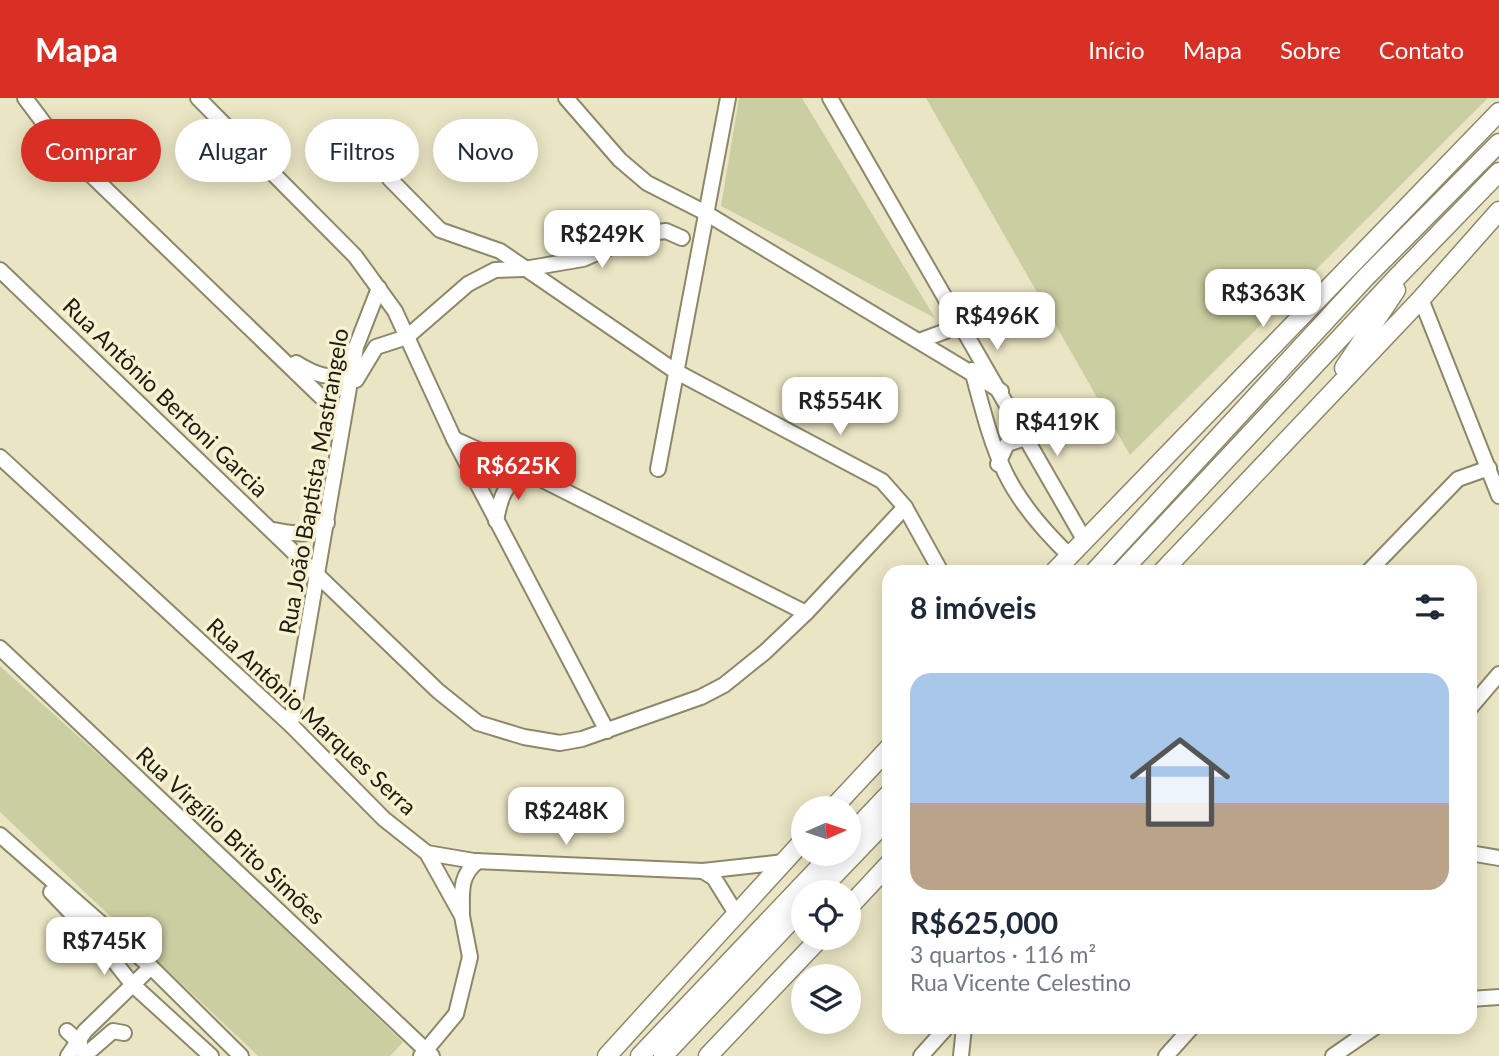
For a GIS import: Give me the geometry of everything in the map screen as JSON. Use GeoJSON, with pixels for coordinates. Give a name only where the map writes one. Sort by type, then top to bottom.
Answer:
{"type":"FeatureCollection","features":[{"type":"Feature","properties":{"kind":"main road"},"geometry":{"type":"LineString","coordinates":[[1061,565],[1499,112]]}},
{"type":"Feature","properties":{"kind":"main road"},"geometry":{"type":"LineString","coordinates":[[1100,565],[1366,277],[1499,143]]}},
{"type":"Feature","properties":{"kind":"main road"},"geometry":{"type":"LineString","coordinates":[[1128,565],[1499,172]]}},
{"type":"Feature","properties":{"kind":"main road"},"geometry":{"type":"LineString","coordinates":[[1169,565],[1421,299],[1499,211]]}},
{"type":"Feature","properties":{"kind":"main road"},"geometry":{"type":"LineString","coordinates":[[1317,409],[1403,281],[1446,226]]}},
{"type":"Feature","properties":{"kind":"main road"},"geometry":{"type":"LineString","coordinates":[[844,796],[882,756]]}},
{"type":"Feature","properties":{"kind":"main road"},"geometry":{"type":"LineString","coordinates":[[861,823],[882,801]]}},
{"type":"Feature","properties":{"kind":"main road"},"geometry":{"type":"LineString","coordinates":[[830,880],[882,825]]}},
{"type":"Feature","properties":{"kind":"main road"},"geometry":{"type":"LineString","coordinates":[[607,1056],[791,854]]}},
{"type":"Feature","properties":{"kind":"main road"},"geometry":{"type":"LineString","coordinates":[[640,1056],[821,866]]}},
{"type":"Feature","properties":{"kind":"main road"},"geometry":{"type":"LineString","coordinates":[[861,894],[882,872]]}},
{"type":"Feature","properties":{"kind":"main road"},"geometry":{"type":"LineString","coordinates":[[663,1056],[791,921]]}},
{"type":"Feature","properties":{"kind":"main road"},"geometry":{"type":"LineString","coordinates":[[708,1056],[809,950]]}},
{"type":"Feature","properties":{"kind":"street"},"geometry":{"type":"LineString","coordinates":[[25,98],[52,134],[87,171],[343,418]]}},
{"type":"Feature","properties":{"kind":"street"},"geometry":{"type":"LineString","coordinates":[[198,98],[355,256],[395,311],[454,439],[607,731]]}},
{"type":"Feature","properties":{"kind":"street"},"geometry":{"type":"LineString","coordinates":[[566,98],[620,160],[647,183],[704,212],[1001,391]]}},
{"type":"Feature","properties":{"kind":"street"},"geometry":{"type":"LineString","coordinates":[[658,469],[704,212],[728,98]]}},
{"type":"Feature","properties":{"kind":"street"},"geometry":{"type":"LineString","coordinates":[[830,98],[1085,541]]}},
{"type":"Feature","properties":{"kind":"street"},"geometry":{"type":"LineString","coordinates":[[392,182],[440,230],[457,238],[483,244],[675,371],[882,481],[905,507],[937,565]]}},
{"type":"Feature","properties":{"kind":"street"},"geometry":{"type":"LineString","coordinates":[[274,349],[316,376],[352,381],[376,347],[407,337],[468,284],[495,270],[524,269],[583,259],[641,234],[666,231],[682,238]]}},
{"type":"Feature","properties":{"kind":"street","name":"Rua Antônio Bertoni Garcia"},"geometry":{"type":"LineString","coordinates":[[0,270],[438,691],[478,723],[524,737],[560,743],[607,731],[724,685],[806,613],[905,507]]}},
{"type":"Feature","properties":{"kind":"street","name":"Rua João Baptista Mastrangelo"},"geometry":{"type":"LineString","coordinates":[[291,725],[356,347],[379,288]]}},
{"type":"Feature","properties":{"kind":"street"},"geometry":{"type":"LineString","coordinates":[[1421,299],[1499,496]]}},
{"type":"Feature","properties":{"kind":"street"},"geometry":{"type":"LineString","coordinates":[[919,341],[960,326]]}},
{"type":"Feature","properties":{"kind":"street"},"geometry":{"type":"LineString","coordinates":[[960,326],[998,464],[1014,493],[1035,521],[1070,556]]}},
{"type":"Feature","properties":{"kind":"street"},"geometry":{"type":"LineString","coordinates":[[998,464],[1007,443],[1026,438]]}},
{"type":"Feature","properties":{"kind":"street"},"geometry":{"type":"LineString","coordinates":[[454,439],[527,472],[806,613]]}},
{"type":"Feature","properties":{"kind":"street","name":"Rua Antônio Marques Serra"},"geometry":{"type":"LineString","coordinates":[[0,457],[291,725],[384,819],[427,853],[462,916],[470,957],[456,1014],[426,1054]]}},
{"type":"Feature","properties":{"kind":"street"},"geometry":{"type":"LineString","coordinates":[[1375,565],[1458,480],[1489,468]]}},
{"type":"Feature","properties":{"kind":"street"},"geometry":{"type":"LineString","coordinates":[[496,521],[502,493],[516,477],[527,472]]}},
{"type":"Feature","properties":{"kind":"street"},"geometry":{"type":"LineString","coordinates":[[1035,521],[1054,528],[1065,523],[1069,515]]}},
{"type":"Feature","properties":{"kind":"street"},"geometry":{"type":"LineString","coordinates":[[272,530],[305,535],[317,532],[327,523]]}},
{"type":"Feature","properties":{"kind":"street","name":"Rua Virgílio Brito Simões"},"geometry":{"type":"LineString","coordinates":[[0,648],[426,1054]]}},
{"type":"Feature","properties":{"kind":"street"},"geometry":{"type":"LineString","coordinates":[[1477,700],[1499,674]]}},
{"type":"Feature","properties":{"kind":"street"},"geometry":{"type":"LineString","coordinates":[[0,835],[151,967],[241,1056]]}},
{"type":"Feature","properties":{"kind":"street"},"geometry":{"type":"LineString","coordinates":[[427,853],[478,861],[703,871],[784,862]]}},
{"type":"Feature","properties":{"kind":"street"},"geometry":{"type":"LineString","coordinates":[[1477,854],[1499,858]]}},
{"type":"Feature","properties":{"kind":"street"},"geometry":{"type":"LineString","coordinates":[[462,916],[463,880],[466,871],[478,861]]}},
{"type":"Feature","properties":{"kind":"street"},"geometry":{"type":"LineString","coordinates":[[35,868],[48,889],[99,942],[132,984],[211,1056]]}},
{"type":"Feature","properties":{"kind":"street"},"geometry":{"type":"LineString","coordinates":[[703,871],[714,878],[737,915]]}},
{"type":"Feature","properties":{"kind":"street"},"geometry":{"type":"LineString","coordinates":[[82,1049],[85,1031],[151,967]]}},
{"type":"Feature","properties":{"kind":"street"},"geometry":{"type":"LineString","coordinates":[[1477,999],[1499,997]]}},
{"type":"Feature","properties":{"kind":"street"},"geometry":{"type":"LineString","coordinates":[[67,1031],[82,1049]]}},
{"type":"Feature","properties":{"kind":"street"},"geometry":{"type":"LineString","coordinates":[[68,1056],[113,1031],[124,1033]]}},
{"type":"Feature","properties":{"kind":"street"},"geometry":{"type":"LineString","coordinates":[[921,1056],[941,1034]]}},
{"type":"Feature","properties":{"kind":"street"},"geometry":{"type":"LineString","coordinates":[[961,1056],[963,1034]]}},
{"type":"Feature","properties":{"kind":"street"},"geometry":{"type":"LineString","coordinates":[[1166,1056],[1186,1034]]}},
{"type":"Feature","properties":{"kind":"street"},"geometry":{"type":"LineString","coordinates":[[1333,1056],[1365,1034]]}},
{"type":"Feature","properties":{"kind":"green space"},"geometry":{"type":"Polygon","coordinates":[[[739,98],[802,98],[935,318],[721,206],[739,98]]]}},
{"type":"Feature","properties":{"kind":"green space"},"geometry":{"type":"Polygon","coordinates":[[[926,98],[1488,98],[1130,455],[926,98]]]}},
{"type":"Feature","properties":{"kind":"green space"},"geometry":{"type":"Polygon","coordinates":[[[0,666],[138,790],[403,1042],[390,1056],[258,1056],[0,812],[0,666]]]}}]}
